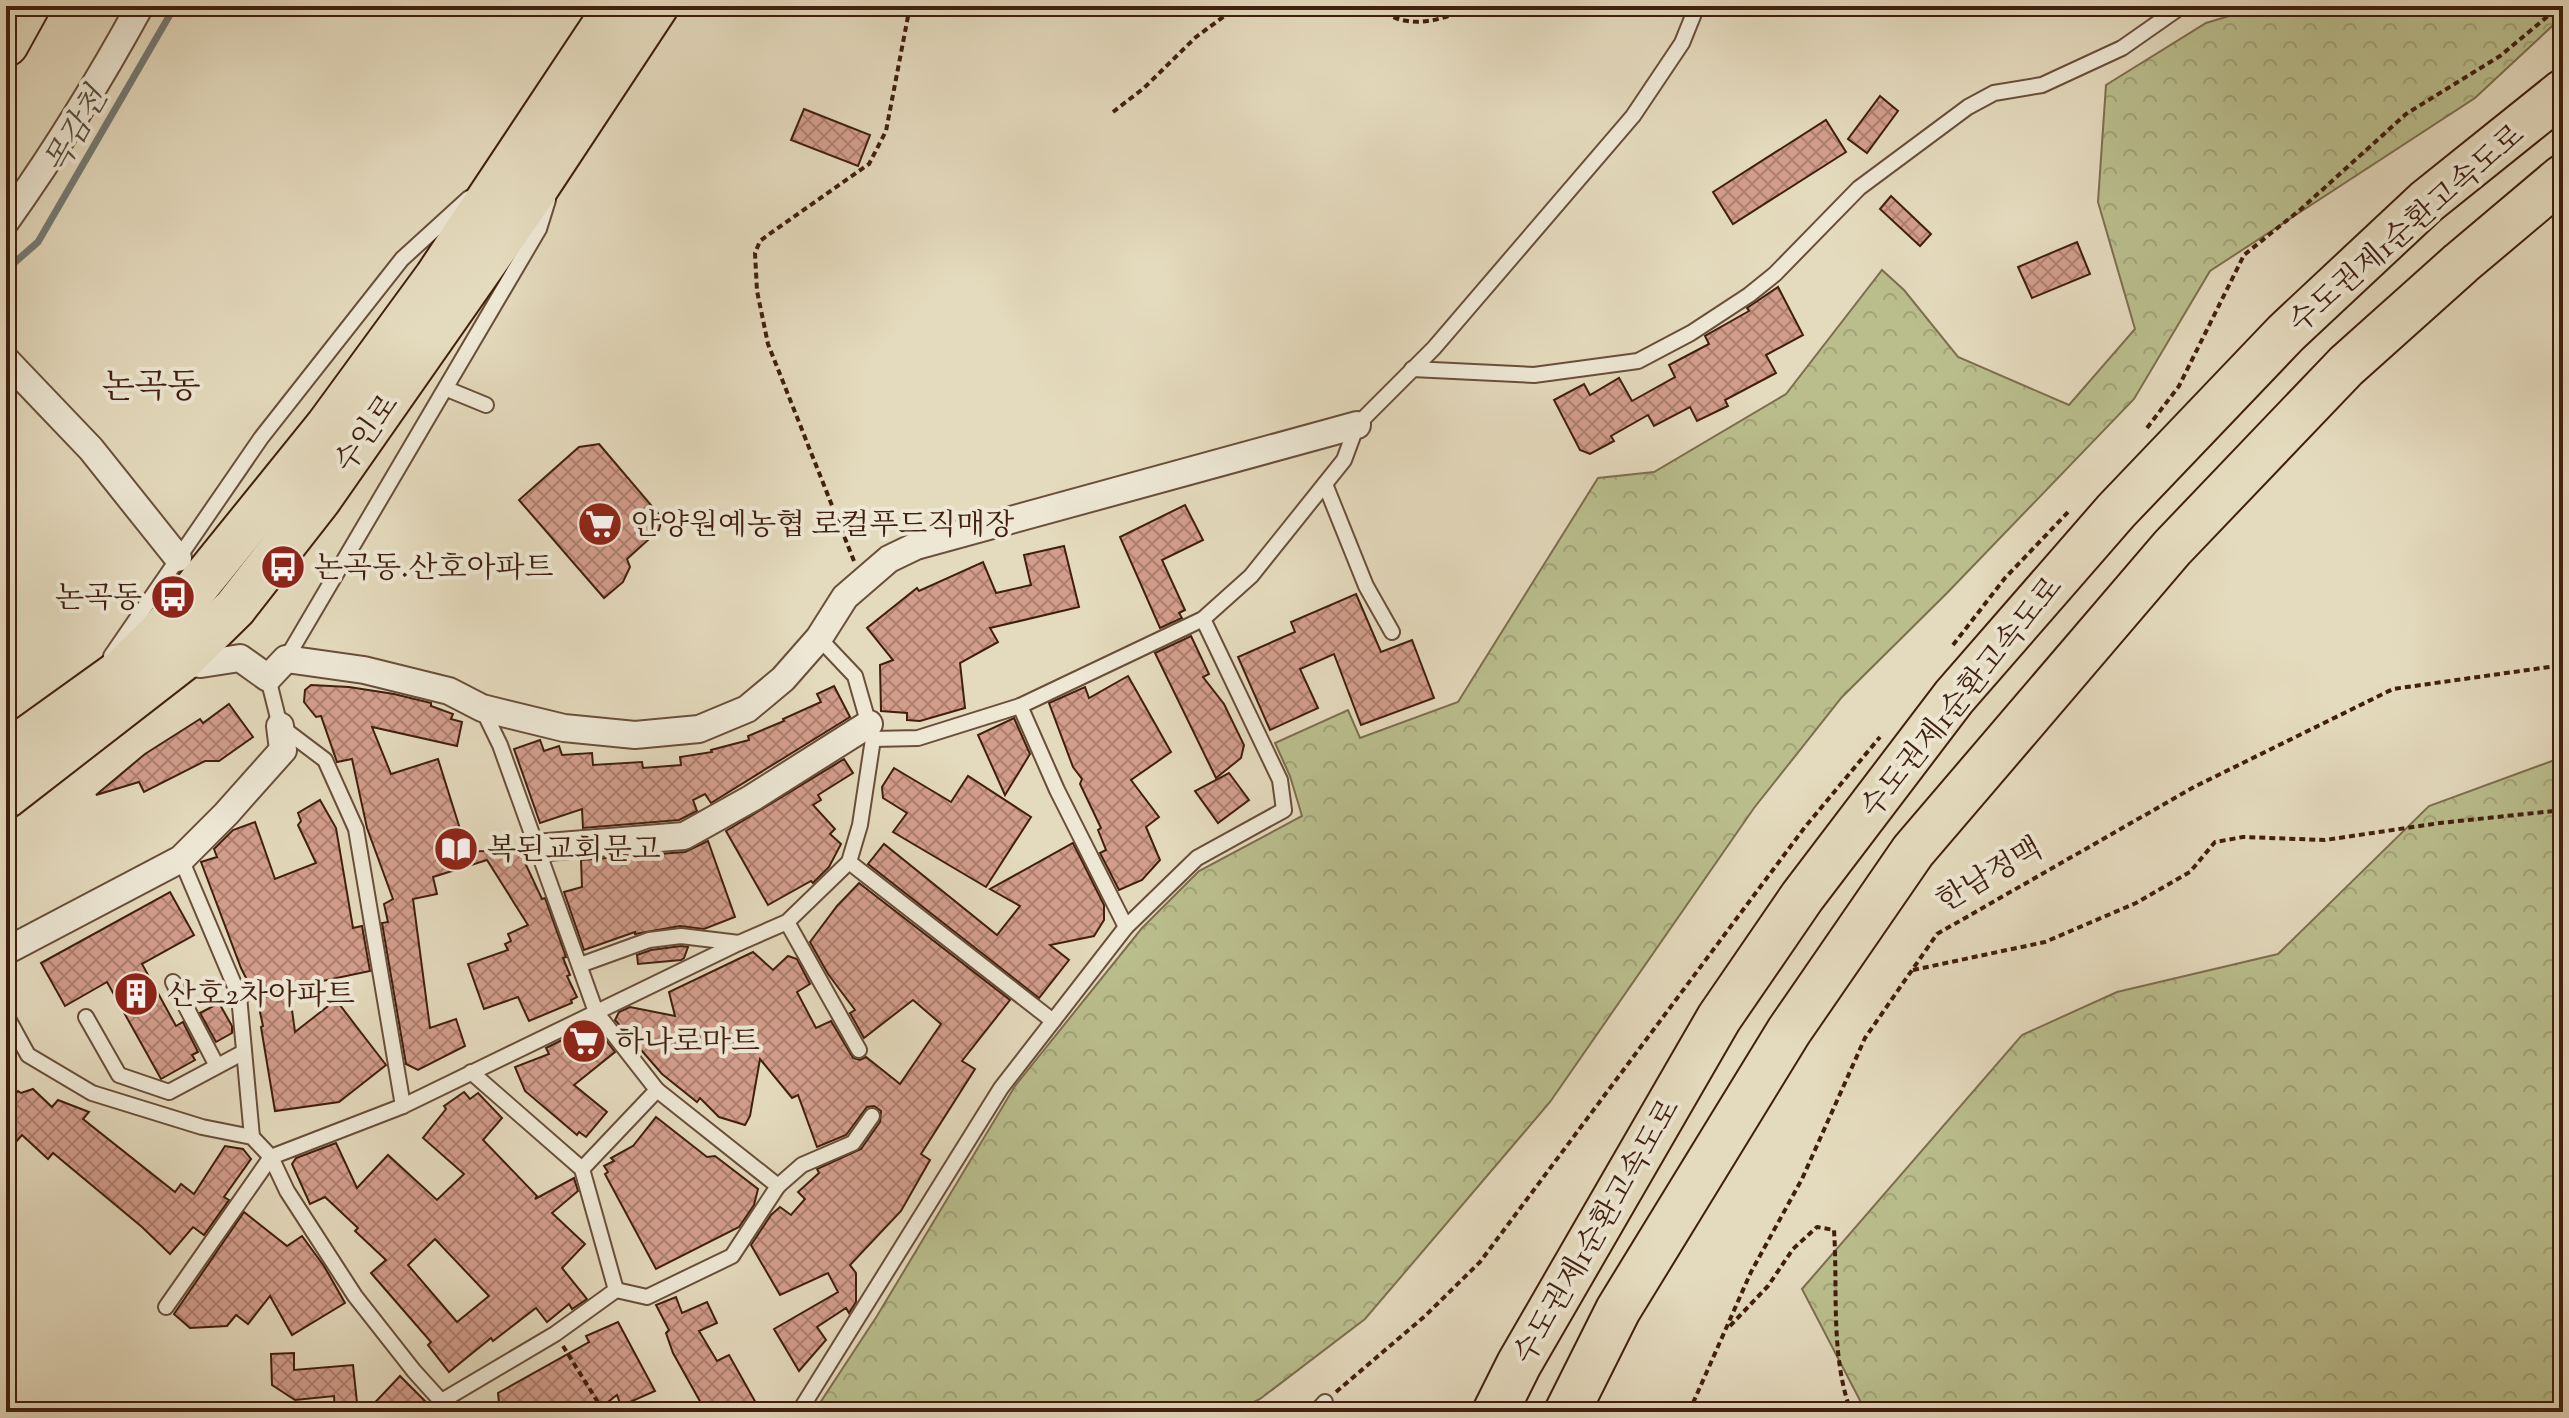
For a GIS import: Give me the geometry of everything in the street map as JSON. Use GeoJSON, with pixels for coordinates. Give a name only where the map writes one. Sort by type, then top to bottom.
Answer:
{"type":"FeatureCollection","features":[{"type":"Feature","properties":{"kind":"highway"},"geometry":{"type":"LineString","coordinates":[[6,44],[27,6]]}},
{"type":"Feature","properties":{"kind":"highway","name":"수도권제1순환고속도로"},"geometry":{"type":"LineString","coordinates":[[1495,1412],[1519,1364],[1719,1018],[1802,897],[1954,697],[2116,511],[2286,333],[2426,202],[2563,92]]}},
{"type":"Feature","properties":{"kind":"highway","name":"수도권제1순환고속도로"},"geometry":{"type":"LineString","coordinates":[[1567,1412],[1618,1310],[1789,1031],[1913,851],[2172,548],[2346,366],[2563,177]]}},
{"type":"Feature","properties":{"kind":"main road","name":"수인로"},"geometry":{"type":"LineString","coordinates":[[6,753],[123,669],[163,629],[327,426],[436,277],[616,6]]}},
{"type":"Feature","properties":{"kind":"main road","name":"수인로"},"geometry":{"type":"LineString","coordinates":[[6,797],[59,759],[180,662],[235,608],[320,499],[565,146],[657,6]]}},
{"type":"Feature","properties":{"kind":"street"},"geometry":{"type":"LineString","coordinates":[[6,221],[96,86],[140,6]]}},
{"type":"Feature","properties":{"kind":"street"},"geometry":{"type":"LineString","coordinates":[[6,360],[91,449],[178,558]]}},
{"type":"Feature","properties":{"kind":"street"},"geometry":{"type":"LineString","coordinates":[[180,662],[201,664],[240,658],[268,678],[286,659],[364,670],[449,691],[482,708],[564,728],[635,735],[699,729],[747,709],[783,679],[819,638],[845,597],[889,559],[916,546],[1357,425]]}},
{"type":"Feature","properties":{"kind":"street"},"geometry":{"type":"LineString","coordinates":[[7,950],[181,859],[283,750],[280,726]]}},
{"type":"Feature","properties":{"kind":"street"},"geometry":{"type":"LineString","coordinates":[[535,848],[684,836],[871,732]]}},
{"type":"Feature","properties":{"kind":"lane"},"geometry":{"type":"LineString","coordinates":[[871,732],[918,738],[1020,706],[1203,619],[1251,576],[1325,484],[1344,460],[1357,425],[1434,348],[1633,116],[1682,43],[1697,6]]}},
{"type":"Feature","properties":{"kind":"lane"},"geometry":{"type":"LineString","coordinates":[[1412,369],[1534,375],[1638,361],[1691,333],[1749,295],[1775,274],[1859,188],[1968,107],[1994,93],[2042,85],[2122,48],[2182,6]]}},
{"type":"Feature","properties":{"kind":"lane"},"geometry":{"type":"LineString","coordinates":[[286,659],[539,229],[565,146]]}},
{"type":"Feature","properties":{"kind":"lane"},"geometry":{"type":"LineString","coordinates":[[81,699],[261,438],[402,259],[518,152]]}},
{"type":"Feature","properties":{"kind":"lane"},"geometry":{"type":"LineString","coordinates":[[447,389],[486,405]]}},
{"type":"Feature","properties":{"kind":"lane"},"geometry":{"type":"LineString","coordinates":[[261,438],[275,446]]}},
{"type":"Feature","properties":{"kind":"lane"},"geometry":{"type":"LineString","coordinates":[[1325,484],[1366,586],[1392,632]]}},
{"type":"Feature","properties":{"kind":"lane"},"geometry":{"type":"LineString","coordinates":[[358,505],[371,514]]}},
{"type":"Feature","properties":{"kind":"lane"},"geometry":{"type":"LineString","coordinates":[[799,1412],[1001,1088],[1126,927],[1197,858],[1284,810],[1280,780],[1203,619]]}},
{"type":"Feature","properties":{"kind":"lane"},"geometry":{"type":"LineString","coordinates":[[166,1307],[271,1157],[403,1106],[787,922],[849,862],[860,825],[871,732],[855,676],[819,638]]}},
{"type":"Feature","properties":{"kind":"lane"},"geometry":{"type":"LineString","coordinates":[[268,678],[280,726],[325,760],[356,829],[403,1106]]}},
{"type":"Feature","properties":{"kind":"lane"},"geometry":{"type":"LineString","coordinates":[[1020,706],[1057,790],[1126,927]]}},
{"type":"Feature","properties":{"kind":"lane"},"geometry":{"type":"LineString","coordinates":[[482,708],[500,745],[596,1012],[657,1090],[778,1186]]}},
{"type":"Feature","properties":{"kind":"lane"},"geometry":{"type":"LineString","coordinates":[[181,859],[239,996],[252,1137]]}},
{"type":"Feature","properties":{"kind":"lane"},"geometry":{"type":"LineString","coordinates":[[849,862],[1053,1021]]}},
{"type":"Feature","properties":{"kind":"lane"},"geometry":{"type":"LineString","coordinates":[[787,922],[859,1050]]}},
{"type":"Feature","properties":{"kind":"lane"},"geometry":{"type":"LineString","coordinates":[[580,965],[649,940],[681,936],[739,943]]}},
{"type":"Feature","properties":{"kind":"lane"},"geometry":{"type":"LineString","coordinates":[[173,982],[217,1066]]}},
{"type":"Feature","properties":{"kind":"lane"},"geometry":{"type":"LineString","coordinates":[[6,1015],[28,1055],[92,1093],[202,1127],[252,1137],[271,1157],[287,1191],[355,1296],[446,1407],[616,1290],[647,1297],[732,1256],[778,1186],[802,1165],[853,1143],[872,1116]]}},
{"type":"Feature","properties":{"kind":"lane"},"geometry":{"type":"LineString","coordinates":[[86,1017],[119,1075],[169,1092],[244,1052]]}},
{"type":"Feature","properties":{"kind":"lane"},"geometry":{"type":"LineString","coordinates":[[471,1072],[582,1169],[616,1290]]}},
{"type":"Feature","properties":{"kind":"lane"},"geometry":{"type":"LineString","coordinates":[[582,1169],[657,1090]]}},
{"type":"Feature","properties":{"kind":"path"},"geometry":{"type":"LineString","coordinates":[[862,582],[768,344],[757,291],[755,253],[760,241],[869,164],[886,131],[910,6]]}},
{"type":"Feature","properties":{"kind":"path"},"geometry":{"type":"LineString","coordinates":[[1113,112],[1144,88],[1196,37],[1238,6]]}},
{"type":"Feature","properties":{"kind":"path"},"geometry":{"type":"LineString","coordinates":[[1377,6],[1387,16],[1423,23],[1445,19],[1474,6]]}},
{"type":"Feature","properties":{"kind":"path","name":"한남정맥"},"geometry":{"type":"LineString","coordinates":[[1689,1412],[1751,1272],[1802,1179],[1865,1038],[1937,934],[2194,787],[2393,689],[2563,665]]}},
{"type":"Feature","properties":{"kind":"path"},"geometry":{"type":"LineString","coordinates":[[1912,970],[2045,942],[2123,909],[2190,872],[2215,842],[2243,837],[2325,840],[2563,810]]}},
{"type":"Feature","properties":{"kind":"path"},"geometry":{"type":"LineString","coordinates":[[1725,1331],[1768,1286],[1793,1249],[1817,1227],[1834,1230],[1835,1313],[1845,1394],[1851,1412]]}},
{"type":"Feature","properties":{"kind":"path"},"geometry":{"type":"LineString","coordinates":[[555,1334],[604,1412]]}},
{"type":"Feature","properties":{"kind":"green space"},"geometry":{"type":"Polygon","coordinates":[[[2262,6],[2563,6],[2563,16],[2475,98],[2210,271],[2134,399],[1842,697],[1754,808],[1550,1102],[1365,1319],[1260,1399],[1234,1412],[814,1412],[877,1316],[1015,1086],[1142,928],[1199,871],[1302,816],[1290,776],[1275,743],[1348,710],[1360,738],[1458,702],[1598,478],[1654,472],[1786,394],[1882,270],[1904,290],[1958,357],[2069,405],[2135,329],[2098,202],[2106,85],[2206,23],[2262,6]]]}},
{"type":"Feature","properties":{"kind":"green space"},"geometry":{"type":"Polygon","coordinates":[[[2563,757],[2563,1412],[1866,1412],[1802,1289],[2022,1035],[2117,992],[2278,954],[2429,806],[2563,757]]]}},
{"type":"Feature","properties":{"kind":"building"},"geometry":{"type":"Polygon","coordinates":[[[1880,96],[1898,111],[1867,153],[1848,139],[1880,96]]]}},
{"type":"Feature","properties":{"kind":"building"},"geometry":{"type":"Polygon","coordinates":[[[804,109],[870,135],[858,166],[791,140],[804,109]]]}},
{"type":"Feature","properties":{"kind":"building"},"geometry":{"type":"Polygon","coordinates":[[[1826,120],[1846,152],[1733,224],[1713,192],[1826,120]]]}},
{"type":"Feature","properties":{"kind":"building"},"geometry":{"type":"Polygon","coordinates":[[[1891,196],[1931,234],[1920,246],[1880,209],[1891,196]]]}},
{"type":"Feature","properties":{"kind":"building"},"geometry":{"type":"Polygon","coordinates":[[[2077,242],[2090,274],[2032,298],[2018,267],[2077,242]]]}},
{"type":"Feature","properties":{"kind":"building"},"geometry":{"type":"Polygon","coordinates":[[[1778,287],[1803,335],[1766,355],[1776,373],[1725,400],[1728,406],[1697,421],[1690,407],[1654,426],[1648,415],[1611,436],[1614,441],[1590,454],[1580,450],[1554,400],[1584,384],[1590,395],[1619,378],[1632,401],[1675,377],[1669,365],[1709,344],[1705,336],[1749,311],[1747,308],[1778,287]]]}},
{"type":"Feature","properties":{"kind":"building","name":"안양원예농협 로컬푸드직매장"},"geometry":{"type":"Polygon","coordinates":[[[599,444],[662,518],[659,530],[627,559],[630,567],[623,582],[604,598],[519,500],[579,447],[599,444]]]}},
{"type":"Feature","properties":{"kind":"building"},"geometry":{"type":"Polygon","coordinates":[[[1185,505],[1203,540],[1162,560],[1185,610],[1179,613],[1182,618],[1160,628],[1120,537],[1185,505]]]}},
{"type":"Feature","properties":{"kind":"building"},"geometry":{"type":"Polygon","coordinates":[[[1064,546],[1079,607],[990,628],[998,642],[960,663],[965,708],[920,721],[907,720],[907,713],[881,711],[880,665],[893,660],[867,628],[917,588],[919,591],[983,562],[996,593],[1031,585],[1024,555],[1064,546]]]}},
{"type":"Feature","properties":{"kind":"building"},"geometry":{"type":"Polygon","coordinates":[[[1356,594],[1381,652],[1412,640],[1434,698],[1361,725],[1334,654],[1300,669],[1318,708],[1270,730],[1238,657],[1295,632],[1291,622],[1356,594]]]}},
{"type":"Feature","properties":{"kind":"building"},"geometry":{"type":"Polygon","coordinates":[[[1191,636],[1209,674],[1203,677],[1224,704],[1244,745],[1241,758],[1216,778],[1155,653],[1191,636]]]}},
{"type":"Feature","properties":{"kind":"building"},"geometry":{"type":"Polygon","coordinates":[[[1128,676],[1171,752],[1131,780],[1159,817],[1146,827],[1160,860],[1142,880],[1119,890],[1100,853],[1106,850],[1098,830],[1101,828],[1080,784],[1082,779],[1073,767],[1049,703],[1085,687],[1089,698],[1128,676]]]}},
{"type":"Feature","properties":{"kind":"building"},"geometry":{"type":"Polygon","coordinates":[[[311,685],[349,687],[431,703],[431,706],[453,714],[451,719],[462,722],[457,746],[372,727],[391,774],[438,759],[466,848],[456,852],[519,850],[542,899],[545,898],[566,957],[563,958],[570,975],[567,976],[577,997],[571,1000],[572,1003],[529,1021],[518,997],[484,1009],[468,964],[508,950],[505,944],[511,941],[508,934],[528,925],[487,860],[433,877],[437,894],[413,899],[430,1028],[456,1019],[465,1046],[418,1070],[406,1064],[382,923],[388,922],[384,904],[393,899],[367,828],[352,759],[337,762],[321,716],[316,717],[304,702],[305,690],[311,685]]]}},
{"type":"Feature","properties":{"kind":"building"},"geometry":{"type":"Polygon","coordinates":[[[834,686],[850,717],[711,803],[705,794],[693,800],[697,811],[679,820],[583,828],[582,809],[540,823],[514,749],[540,740],[544,751],[559,746],[562,755],[592,753],[593,765],[642,762],[643,768],[681,765],[680,757],[712,752],[749,740],[748,736],[821,702],[817,694],[834,686]]]}},
{"type":"Feature","properties":{"kind":"building"},"geometry":{"type":"Polygon","coordinates":[[[229,704],[253,737],[219,761],[205,761],[144,792],[139,782],[96,795],[145,754],[200,719],[203,723],[229,704]]]}},
{"type":"Feature","properties":{"kind":"building"},"geometry":{"type":"Polygon","coordinates":[[[1014,718],[1030,754],[1005,795],[978,735],[1014,718]]]}},
{"type":"Feature","properties":{"kind":"building"},"geometry":{"type":"Polygon","coordinates":[[[844,759],[853,773],[818,795],[821,800],[813,805],[835,829],[830,834],[841,844],[829,867],[813,883],[811,881],[768,905],[726,831],[844,759]]]}},
{"type":"Feature","properties":{"kind":"building"},"geometry":{"type":"Polygon","coordinates":[[[894,768],[951,802],[968,776],[1031,817],[986,887],[893,832],[907,813],[883,798],[882,787],[894,768]]]}},
{"type":"Feature","properties":{"kind":"building"},"geometry":{"type":"Polygon","coordinates":[[[1229,773],[1249,800],[1218,823],[1195,791],[1229,773]]]}},
{"type":"Feature","properties":{"kind":"building"},"geometry":{"type":"Polygon","coordinates":[[[320,800],[336,828],[353,928],[362,926],[370,971],[289,988],[295,1032],[336,1000],[386,1065],[339,1102],[275,1111],[253,980],[247,980],[241,968],[201,862],[217,857],[214,849],[233,830],[255,822],[275,879],[316,863],[298,825],[301,821],[298,813],[320,800]]]}},
{"type":"Feature","properties":{"kind":"building"},"geometry":{"type":"Polygon","coordinates":[[[708,841],[735,917],[704,929],[680,926],[635,932],[584,950],[564,892],[582,887],[581,860],[685,852],[708,841]]]}},
{"type":"Feature","properties":{"kind":"building"},"geometry":{"type":"Polygon","coordinates":[[[1073,843],[1104,905],[1104,920],[1094,936],[1050,945],[1069,960],[1039,998],[868,864],[884,844],[997,935],[1020,906],[990,889],[1073,843]]]}},
{"type":"Feature","properties":{"kind":"building"},"geometry":{"type":"Polygon","coordinates":[[[859,883],[1010,1000],[962,1061],[975,1069],[921,1154],[930,1160],[901,1211],[850,1265],[856,1273],[856,1302],[849,1313],[846,1308],[817,1327],[826,1340],[799,1371],[774,1329],[838,1292],[828,1273],[780,1295],[751,1245],[780,1207],[791,1215],[805,1199],[798,1192],[819,1173],[817,1169],[861,1149],[880,1122],[881,1111],[874,1106],[867,1107],[846,1135],[817,1147],[798,1095],[792,1098],[760,1059],[750,1116],[745,1125],[719,1117],[700,1098],[697,1102],[662,1074],[615,1020],[619,1012],[630,1007],[675,1016],[669,992],[753,952],[773,970],[788,956],[797,959],[810,984],[797,992],[816,1028],[831,1021],[853,1058],[860,1060],[866,1057],[900,1084],[941,1024],[913,1000],[864,1038],[850,1013],[855,1010],[828,974],[810,942],[859,883]]]}},
{"type":"Feature","properties":{"kind":"building","name":"산호2차아파트"},"geometry":{"type":"Polygon","coordinates":[[[170,892],[194,935],[142,964],[176,1026],[183,1022],[198,1052],[192,1055],[195,1060],[161,1079],[107,982],[65,1006],[41,963],[170,892]]]}},
{"type":"Feature","properties":{"kind":"building"},"geometry":{"type":"Polygon","coordinates":[[[688,947],[681,960],[638,964],[637,955],[688,947]]]}},
{"type":"Feature","properties":{"kind":"building"},"geometry":{"type":"Polygon","coordinates":[[[219,1003],[232,1026],[232,1033],[216,1042],[200,1013],[219,1003]]]}},
{"type":"Feature","properties":{"kind":"building"},"geometry":{"type":"Polygon","coordinates":[[[574,1034],[602,1035],[615,1052],[574,1085],[607,1112],[586,1137],[579,1132],[577,1135],[525,1091],[515,1067],[549,1054],[546,1048],[574,1034]]]}},
{"type":"Feature","properties":{"kind":"building"},"geometry":{"type":"Polygon","coordinates":[[[33,1089],[52,1107],[58,1100],[89,1112],[83,1119],[175,1192],[181,1184],[194,1194],[225,1146],[243,1149],[251,1159],[224,1197],[229,1200],[204,1235],[193,1227],[170,1254],[53,1153],[48,1159],[22,1135],[6,1153],[6,1104],[18,1091],[33,1089]]]}},
{"type":"Feature","properties":{"kind":"building"},"geometry":{"type":"Polygon","coordinates":[[[464,1092],[470,1099],[478,1093],[502,1118],[483,1140],[537,1196],[535,1199],[574,1178],[578,1191],[552,1213],[585,1244],[562,1268],[587,1299],[572,1309],[569,1304],[547,1322],[536,1308],[493,1341],[491,1338],[449,1372],[428,1345],[431,1342],[371,1273],[386,1260],[325,1197],[310,1204],[292,1164],[296,1158],[336,1143],[357,1188],[388,1155],[437,1200],[464,1174],[423,1138],[446,1109],[444,1106],[464,1092]],[[435,1239],[408,1265],[457,1322],[489,1296],[435,1239]]]}},
{"type":"Feature","properties":{"kind":"building"},"geometry":{"type":"Polygon","coordinates":[[[656,1117],[707,1157],[715,1156],[758,1189],[754,1205],[739,1227],[656,1269],[605,1174],[608,1172],[604,1166],[614,1161],[611,1158],[633,1146],[656,1117]]]}},
{"type":"Feature","properties":{"kind":"building"},"geometry":{"type":"Polygon","coordinates":[[[244,1212],[287,1246],[302,1236],[345,1303],[292,1335],[270,1296],[248,1324],[236,1315],[227,1326],[190,1328],[174,1314],[244,1212]]]}},
{"type":"Feature","properties":{"kind":"building"},"geometry":{"type":"Polygon","coordinates":[[[676,1297],[682,1313],[707,1302],[717,1323],[699,1331],[717,1361],[729,1355],[761,1412],[706,1412],[673,1353],[666,1333],[669,1330],[656,1305],[676,1297]]]}},
{"type":"Feature","properties":{"kind":"building"},"geometry":{"type":"Polygon","coordinates":[[[618,1322],[655,1391],[621,1406],[617,1395],[595,1412],[500,1412],[498,1393],[589,1342],[586,1336],[618,1322]]]}},
{"type":"Feature","properties":{"kind":"building"},"geometry":{"type":"Polygon","coordinates":[[[294,1353],[294,1370],[353,1365],[358,1412],[335,1412],[334,1396],[295,1400],[272,1385],[271,1354],[294,1353]]]}},
{"type":"Feature","properties":{"kind":"building"},"geometry":{"type":"Polygon","coordinates":[[[400,1376],[434,1410],[437,1412],[366,1412],[400,1376]]]}},
{"type":"Feature","properties":{"kind":"waterway","name":"목감천"},"geometry":{"type":"LineString","coordinates":[[6,270],[38,242],[175,6]]}},
{"type":"Feature","properties":{"kind":"place","name":"안양원예농협 로컬푸드직매장"},"geometry":{"type":"Point","coordinates":[600,524]}},
{"type":"Feature","properties":{"kind":"place","name":"논곡동.산호아파트"},"geometry":{"type":"Point","coordinates":[283,567]}},
{"type":"Feature","properties":{"kind":"place","name":"논곡동"},"geometry":{"type":"Point","coordinates":[173,597]}},
{"type":"Feature","properties":{"kind":"place","name":"복된교회문고"},"geometry":{"type":"Point","coordinates":[456,849]}},
{"type":"Feature","properties":{"kind":"place","name":"산호2차아파트"},"geometry":{"type":"Point","coordinates":[136,994]}},
{"type":"Feature","properties":{"kind":"place","name":"하나로마트"},"geometry":{"type":"Point","coordinates":[584,1041]}},
{"type":"Feature","properties":{"kind":"district","name":"논곡동"},"geometry":{"type":"Point","coordinates":[151,385]}}]}
